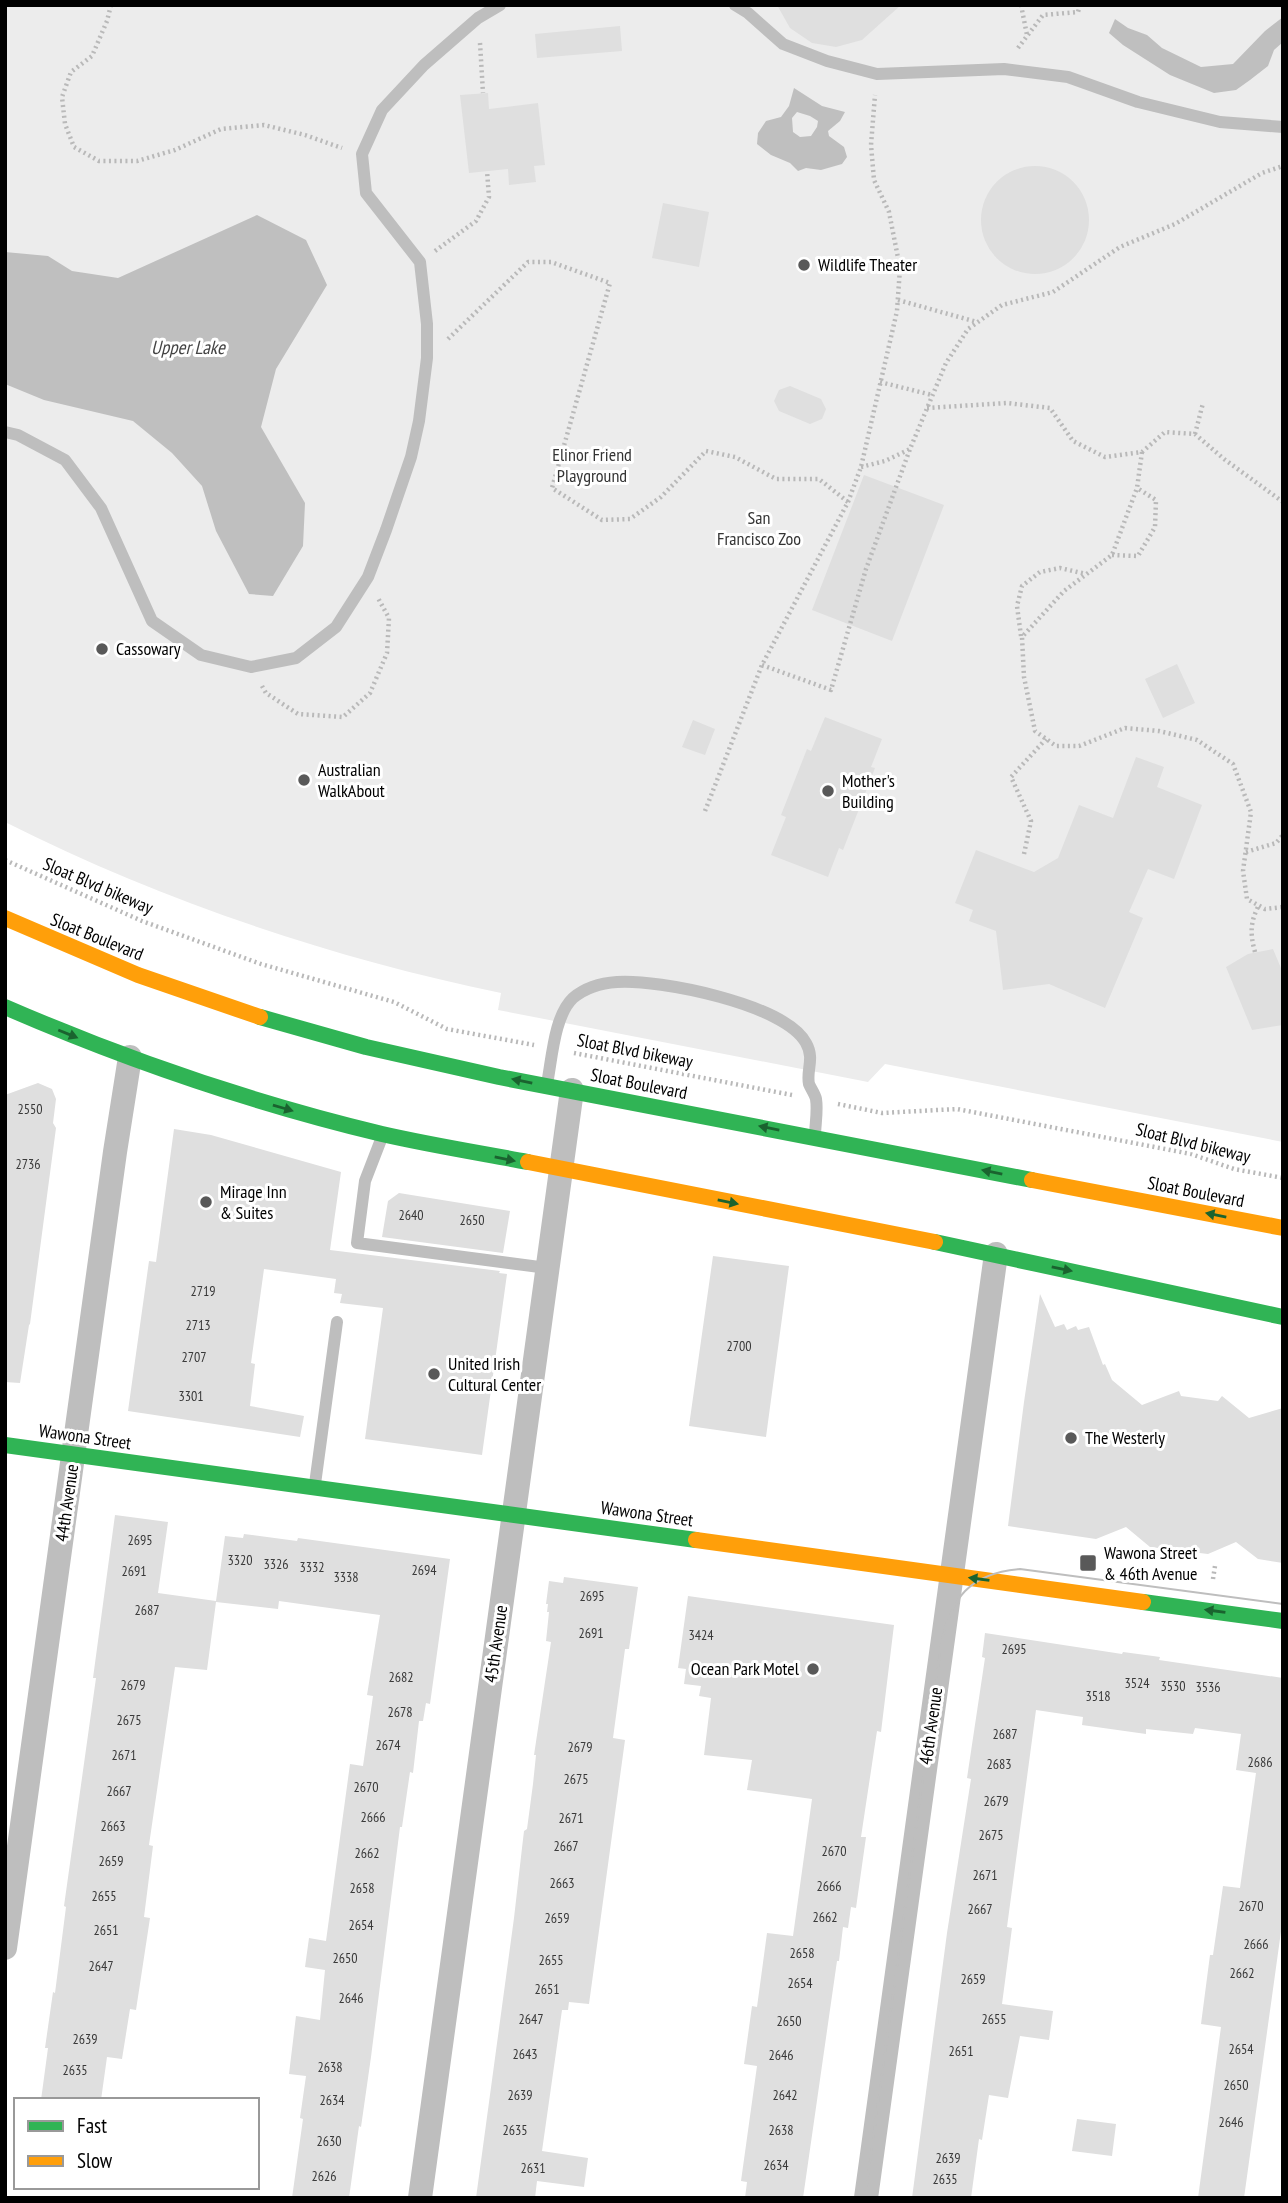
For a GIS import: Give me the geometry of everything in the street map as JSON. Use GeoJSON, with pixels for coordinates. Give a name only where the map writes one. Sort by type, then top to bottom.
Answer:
{"type":"FeatureCollection","features":[{"type":"Feature","properties":{"kind":"street","name":"Sloat Boulevard"},"geometry":{"type":"LineString","coordinates":[[5,918],[150,979],[271,1021],[398,1055],[1283,1228]]}},
{"type":"Feature","properties":{"kind":"street"},"geometry":{"type":"LineString","coordinates":[[5,1007],[65,1033],[193,1080],[273,1105],[384,1134],[996,1254],[1283,1317]]}},
{"type":"Feature","properties":{"kind":"street","name":"44th Avenue"},"geometry":{"type":"LineString","coordinates":[[5,1948],[114,1152],[130,1057]]}},
{"type":"Feature","properties":{"kind":"street","name":"45th Avenue"},"geometry":{"type":"LineString","coordinates":[[419,2198],[572,1090]]}},
{"type":"Feature","properties":{"kind":"street","name":"46th Avenue"},"geometry":{"type":"LineString","coordinates":[[866,2198],[996,1254]]}},
{"type":"Feature","properties":{"kind":"street","name":"Wawona Street"},"geometry":{"type":"LineString","coordinates":[[5,1445],[1283,1621]]}},
{"type":"Feature","properties":{"kind":"lane"},"geometry":{"type":"LineString","coordinates":[[5,432],[18,435],[65,460],[101,508],[152,621],[201,655],[251,667],[296,658],[336,627],[368,577],[411,457],[419,421],[427,358],[420,262],[366,193],[362,154],[382,110],[424,65],[478,18],[500,5]]}},
{"type":"Feature","properties":{"kind":"lane"},"geometry":{"type":"LineString","coordinates":[[735,5],[783,44],[828,61],[877,74],[1004,69],[1068,78],[1138,102],[1220,122],[1283,127]]}},
{"type":"Feature","properties":{"kind":"lane"},"geometry":{"type":"LineString","coordinates":[[547,1086],[563,1010],[582,991],[619,982],[671,986],[753,1007],[772,1015],[800,1033],[808,1045],[811,1057],[809,1082],[816,1099],[815,1137]]}},
{"type":"Feature","properties":{"kind":"lane"},"geometry":{"type":"LineString","coordinates":[[384,1134],[365,1181],[357,1243],[547,1268]]}},
{"type":"Feature","properties":{"kind":"lane"},"geometry":{"type":"LineString","coordinates":[[314,1488],[337,1321]]}},
{"type":"Feature","properties":{"kind":"path"},"geometry":{"type":"LineString","coordinates":[[111,5],[92,56],[71,72],[62,97],[65,124],[74,147],[99,160],[137,161],[175,150],[222,129],[264,125],[362,154]]}},
{"type":"Feature","properties":{"kind":"path"},"geometry":{"type":"LineString","coordinates":[[1021,5],[1027,36]]}},
{"type":"Feature","properties":{"kind":"path"},"geometry":{"type":"LineString","coordinates":[[1004,69],[1044,15],[1078,12],[1080,5]]}},
{"type":"Feature","properties":{"kind":"path"},"geometry":{"type":"LineString","coordinates":[[478,18],[483,93]]}},
{"type":"Feature","properties":{"kind":"path"},"geometry":{"type":"LineString","coordinates":[[705,811],[762,665],[848,502],[861,467],[897,311],[900,268],[889,212],[874,180],[871,145],[877,74]]}},
{"type":"Feature","properties":{"kind":"path"},"geometry":{"type":"LineString","coordinates":[[762,665],[831,690],[866,569],[910,449],[946,363],[968,329],[1002,305],[1053,292],[1120,247],[1175,224],[1262,173],[1283,166]]}},
{"type":"Feature","properties":{"kind":"path"},"geometry":{"type":"LineString","coordinates":[[420,262],[476,221],[489,197],[487,171]]}},
{"type":"Feature","properties":{"kind":"path"},"geometry":{"type":"LineString","coordinates":[[427,358],[528,262],[551,262],[563,266],[610,283],[552,488],[602,520],[630,519],[661,497],[706,451],[735,457],[776,479],[819,479],[848,502]]}},
{"type":"Feature","properties":{"kind":"path"},"geometry":{"type":"LineString","coordinates":[[898,300],[978,322]]}},
{"type":"Feature","properties":{"kind":"path"},"geometry":{"type":"LineString","coordinates":[[880,382],[932,395]]}},
{"type":"Feature","properties":{"kind":"path"},"geometry":{"type":"LineString","coordinates":[[927,408],[1007,403],[1050,408],[1073,440],[1105,457],[1142,452],[1165,432],[1195,434],[1283,502]]}},
{"type":"Feature","properties":{"kind":"path"},"geometry":{"type":"LineString","coordinates":[[1195,434],[1203,403]]}},
{"type":"Feature","properties":{"kind":"path"},"geometry":{"type":"LineString","coordinates":[[861,467],[885,461],[910,449]]}},
{"type":"Feature","properties":{"kind":"path"},"geometry":{"type":"LineString","coordinates":[[1021,637],[1064,591],[1112,555],[1137,488],[1142,452]]}},
{"type":"Feature","properties":{"kind":"path"},"geometry":{"type":"LineString","coordinates":[[1112,555],[1138,556],[1154,527],[1156,500],[1137,488]]}},
{"type":"Feature","properties":{"kind":"path"},"geometry":{"type":"LineString","coordinates":[[1086,575],[1060,568],[1040,572],[1022,586],[1017,606],[1024,677],[1035,731],[1055,746],[1079,746],[1125,728],[1159,731],[1197,740],[1233,764],[1251,812],[1243,871],[1247,899],[1265,909],[1283,907]]}},
{"type":"Feature","properties":{"kind":"path"},"geometry":{"type":"LineString","coordinates":[[251,667],[266,693],[298,714],[343,717],[370,693],[387,653],[389,618],[368,577]]}},
{"type":"Feature","properties":{"kind":"path"},"geometry":{"type":"LineString","coordinates":[[1024,854],[1031,821],[1011,777],[1046,739]]}},
{"type":"Feature","properties":{"kind":"path"},"geometry":{"type":"LineString","coordinates":[[1246,852],[1276,843],[1283,835]]}},
{"type":"Feature","properties":{"kind":"path","name":"Sloat Blvd bikeway"},"geometry":{"type":"LineString","coordinates":[[5,860],[142,921],[261,964],[394,1002],[447,1028],[882,1113],[957,1109],[1191,1154],[1234,1169],[1283,1178]]}},
{"type":"Feature","properties":{"kind":"path"},"geometry":{"type":"LineString","coordinates":[[1255,952],[1251,937],[1251,919],[1259,905]]}},
{"type":"Feature","properties":{"kind":"green space","name":"San Francisco Zoo"},"geometry":{"type":"Polygon","coordinates":[[[5,5],[1283,5],[1283,1142],[885,1064],[868,1082],[498,1010],[501,993],[373,962],[247,924],[125,877],[5,822],[5,5]]]}},
{"type":"Feature","properties":{"kind":"water"},"geometry":{"type":"Polygon","coordinates":[[[1283,17],[1283,42],[1274,50],[1268,66],[1236,90],[1214,93],[1170,75],[1109,33],[1115,19],[1128,28],[1147,35],[1162,48],[1201,67],[1233,64],[1265,31],[1283,17]]]}},
{"type":"Feature","properties":{"kind":"water"},"geometry":{"type":"Polygon","coordinates":[[[794,88],[822,106],[845,112],[840,121],[828,131],[829,136],[844,147],[847,157],[842,164],[821,170],[806,168],[798,171],[790,163],[771,155],[757,144],[758,133],[766,121],[781,117],[789,106],[794,88]],[[797,112],[792,118],[793,132],[800,137],[811,136],[818,121],[797,112]]]}},
{"type":"Feature","properties":{"kind":"water","name":"Upper Lake"},"geometry":{"type":"Polygon","coordinates":[[[257,215],[306,240],[327,285],[276,369],[261,427],[305,503],[303,546],[273,596],[249,594],[216,531],[202,486],[172,453],[133,421],[44,400],[5,384],[5,252],[48,256],[72,271],[118,278],[257,215]]]}},
{"type":"Feature","properties":{"kind":"building"},"geometry":{"type":"Polygon","coordinates":[[[777,5],[901,5],[862,40],[836,47],[812,43],[790,28],[777,5]]]}},
{"type":"Feature","properties":{"kind":"building"},"geometry":{"type":"Polygon","coordinates":[[[620,26],[622,51],[537,58],[535,34],[620,26]]]}},
{"type":"Feature","properties":{"kind":"building"},"geometry":{"type":"Polygon","coordinates":[[[488,93],[489,109],[538,103],[545,165],[534,166],[536,182],[509,185],[508,169],[469,173],[460,95],[488,93]]]}},
{"type":"Feature","properties":{"kind":"building"},"geometry":{"type":"Polygon","coordinates":[[[1035,166],[1056,170],[1073,182],[1085,199],[1089,220],[1085,241],[1073,258],[1056,270],[1035,274],[1014,270],[997,258],[985,241],[981,220],[985,199],[997,182],[1014,170],[1035,166]]]}},
{"type":"Feature","properties":{"kind":"building"},"geometry":{"type":"Polygon","coordinates":[[[663,203],[709,212],[699,267],[652,258],[663,203]]]}},
{"type":"Feature","properties":{"kind":"building"},"geometry":{"type":"Polygon","coordinates":[[[790,386],[821,399],[826,409],[822,419],[810,424],[779,411],[774,401],[779,390],[790,386]]]}},
{"type":"Feature","properties":{"kind":"building"},"geometry":{"type":"Polygon","coordinates":[[[864,475],[944,505],[892,641],[812,610],[864,475]]]}},
{"type":"Feature","properties":{"kind":"building"},"geometry":{"type":"Polygon","coordinates":[[[1177,664],[1195,703],[1163,718],[1145,679],[1177,664]]]}},
{"type":"Feature","properties":{"kind":"building","name":"Mother's Building"},"geometry":{"type":"Polygon","coordinates":[[[825,717],[882,739],[871,767],[875,768],[843,850],[839,848],[828,877],[771,855],[786,817],[781,815],[807,749],[811,751],[825,717]]]}},
{"type":"Feature","properties":{"kind":"building"},"geometry":{"type":"Polygon","coordinates":[[[693,720],[715,729],[705,755],[682,747],[693,720]]]}},
{"type":"Feature","properties":{"kind":"building"},"geometry":{"type":"Polygon","coordinates":[[[1136,757],[1164,767],[1157,787],[1202,805],[1174,879],[1148,869],[1129,912],[1143,918],[1105,1008],[1049,984],[1003,990],[996,931],[969,921],[973,910],[955,903],[976,850],[1034,872],[1058,858],[1079,805],[1113,818],[1136,757]]]}},
{"type":"Feature","properties":{"kind":"building"},"geometry":{"type":"Polygon","coordinates":[[[1273,949],[1283,973],[1283,1025],[1252,1030],[1226,967],[1248,954],[1273,949]]]}},
{"type":"Feature","properties":{"kind":"building"},"geometry":{"type":"Polygon","coordinates":[[[38,1083],[52,1089],[56,1099],[53,1123],[56,1128],[20,1383],[5,1382],[5,1095],[38,1083]]]}},
{"type":"Feature","properties":{"kind":"building"},"geometry":{"type":"Polygon","coordinates":[[[174,1129],[211,1135],[341,1172],[330,1250],[507,1274],[482,1455],[365,1439],[383,1308],[340,1303],[342,1294],[334,1293],[336,1279],[264,1269],[251,1363],[255,1364],[250,1406],[304,1416],[300,1437],[128,1411],[149,1261],[156,1262],[174,1129]]]}},
{"type":"Feature","properties":{"kind":"building"},"geometry":{"type":"Polygon","coordinates":[[[399,1193],[510,1211],[503,1253],[382,1237],[388,1201],[399,1193]]]}},
{"type":"Feature","properties":{"kind":"building"},"geometry":{"type":"Polygon","coordinates":[[[713,1256],[789,1266],[766,1437],[689,1426],[713,1256]]]}},
{"type":"Feature","properties":{"kind":"building","name":"The Westerly"},"geometry":{"type":"Polygon","coordinates":[[[1040,1294],[1055,1327],[1064,1324],[1067,1330],[1076,1326],[1078,1330],[1089,1327],[1103,1365],[1105,1364],[1112,1380],[1142,1405],[1179,1391],[1181,1396],[1218,1401],[1222,1396],[1249,1418],[1283,1408],[1283,1563],[1258,1559],[1236,1542],[1208,1554],[1150,1547],[1126,1527],[1096,1539],[1008,1526],[1040,1294]]]}},
{"type":"Feature","properties":{"kind":"building"},"geometry":{"type":"Polygon","coordinates":[[[115,1515],[168,1522],[158,1593],[216,1601],[225,1536],[243,1538],[244,1534],[297,1541],[298,1538],[450,1559],[430,1704],[426,1703],[423,1721],[419,1721],[413,1773],[410,1772],[400,1827],[371,2057],[349,2198],[292,2198],[306,2076],[289,2074],[296,2016],[320,2020],[325,1970],[305,1967],[309,1938],[326,1941],[350,1764],[363,1766],[373,1696],[367,1695],[380,1615],[279,1601],[278,1609],[216,1602],[207,1670],[175,1667],[149,1845],[153,1846],[144,1917],[150,1918],[136,2010],[130,2009],[122,2059],[107,2057],[101,2098],[41,2098],[48,2048],[45,2048],[53,1992],[55,1993],[64,1906],[96,1678],[93,1678],[115,1515]]]}},
{"type":"Feature","properties":{"kind":"building"},"geometry":{"type":"Polygon","coordinates":[[[564,1577],[638,1587],[629,1649],[625,1649],[613,1738],[625,1740],[589,2004],[569,2002],[568,2010],[562,2010],[542,2151],[588,2158],[584,2187],[537,2181],[535,2198],[476,2198],[551,1642],[546,1641],[549,1581],[563,1583],[564,1577]]]}},
{"type":"Feature","properties":{"kind":"building"},"geometry":{"type":"Polygon","coordinates":[[[688,1596],[894,1625],[881,1732],[877,1731],[861,1837],[866,1837],[856,1908],[851,1907],[848,1928],[843,1927],[803,2198],[745,2198],[747,2182],[741,2181],[757,2066],[744,2064],[752,2006],[757,2007],[767,1933],[793,1936],[812,1799],[747,1790],[752,1760],[704,1755],[711,1698],[699,1696],[701,1686],[684,1684],[686,1669],[678,1668],[688,1596]]]}},
{"type":"Feature","properties":{"kind":"building"},"geometry":{"type":"Polygon","coordinates":[[[985,1633],[1122,1654],[1160,1657],[1159,1660],[1283,1678],[1283,1917],[1244,2198],[1198,2198],[1221,2027],[1201,2024],[1210,1955],[1213,1955],[1223,1886],[1240,1888],[1256,1773],[1236,1770],[1241,1734],[1195,1728],[1193,1734],[1146,1729],[1146,1734],[1082,1725],[1083,1717],[1036,1710],[1007,1927],[1012,1928],[1002,2004],[1053,2011],[1049,2040],[1020,2036],[1008,2098],[989,2095],[982,2140],[979,2139],[971,2198],[912,2198],[947,1933],[971,1779],[967,1778],[985,1658],[982,1657],[985,1633]]]}},
{"type":"Feature","properties":{"kind":"building"},"geometry":{"type":"Polygon","coordinates":[[[1077,2119],[1116,2124],[1112,2156],[1072,2151],[1077,2119]]]}},
{"type":"Feature","properties":{"kind":"tram line"},"geometry":{"type":"LineString","coordinates":[[865,2198],[941,1646],[950,1614],[957,1602],[975,1582],[1003,1571],[1020,1569],[1283,1604]]}},
{"type":"Feature","properties":{"kind":"traffic: fast"},"geometry":{"type":"LineString","coordinates":[[5,1007],[97,1045],[286,1109],[382,1134],[528,1162]]}},
{"type":"Feature","properties":{"kind":"traffic: fast"},"geometry":{"type":"LineString","coordinates":[[260,1017],[366,1047],[499,1077],[1032,1180]]}},
{"type":"Feature","properties":{"kind":"traffic: fast"},"geometry":{"type":"LineString","coordinates":[[935,1242],[1283,1317]]}},
{"type":"Feature","properties":{"kind":"traffic: fast"},"geometry":{"type":"LineString","coordinates":[[5,1445],[696,1540]]}},
{"type":"Feature","properties":{"kind":"traffic: fast"},"geometry":{"type":"LineString","coordinates":[[1143,1602],[1283,1621]]}},
{"type":"Feature","properties":{"kind":"traffic: slow"},"geometry":{"type":"LineString","coordinates":[[5,918],[138,975],[260,1017]]}},
{"type":"Feature","properties":{"kind":"traffic: slow"},"geometry":{"type":"LineString","coordinates":[[528,1162],[935,1242]]}},
{"type":"Feature","properties":{"kind":"traffic: slow"},"geometry":{"type":"LineString","coordinates":[[1032,1180],[1283,1228]]}},
{"type":"Feature","properties":{"kind":"traffic: slow"},"geometry":{"type":"LineString","coordinates":[[696,1540],[1143,1602]]}},
{"type":"Feature","properties":{"kind":"place","name":"Wildlife Theater"},"geometry":{"type":"Point","coordinates":[804,265]}},
{"type":"Feature","properties":{"kind":"place","name":"Cassowary"},"geometry":{"type":"Point","coordinates":[102,649]}},
{"type":"Feature","properties":{"kind":"place","name":"Australian WalkAbout"},"geometry":{"type":"Point","coordinates":[304,780]}},
{"type":"Feature","properties":{"kind":"place","name":"Mother's Building"},"geometry":{"type":"Point","coordinates":[828,791]}},
{"type":"Feature","properties":{"kind":"place","name":"Mirage Inn & Suites"},"geometry":{"type":"Point","coordinates":[206,1202]}},
{"type":"Feature","properties":{"kind":"place","name":"United Irish Cultural Center"},"geometry":{"type":"Point","coordinates":[434,1374]}},
{"type":"Feature","properties":{"kind":"place","name":"The Westerly"},"geometry":{"type":"Point","coordinates":[1071,1438]}},
{"type":"Feature","properties":{"kind":"place","name":"Wawona Street & 46th Avenue"},"geometry":{"type":"Point","coordinates":[1088,1563]}},
{"type":"Feature","properties":{"kind":"place","name":"Ocean Park Motel"},"geometry":{"type":"Point","coordinates":[813,1669]}},
{"type":"Feature","properties":{"kind":"park label","name":"Elinor Friend Playground"},"geometry":{"type":"Point","coordinates":[592,465]}}]}
